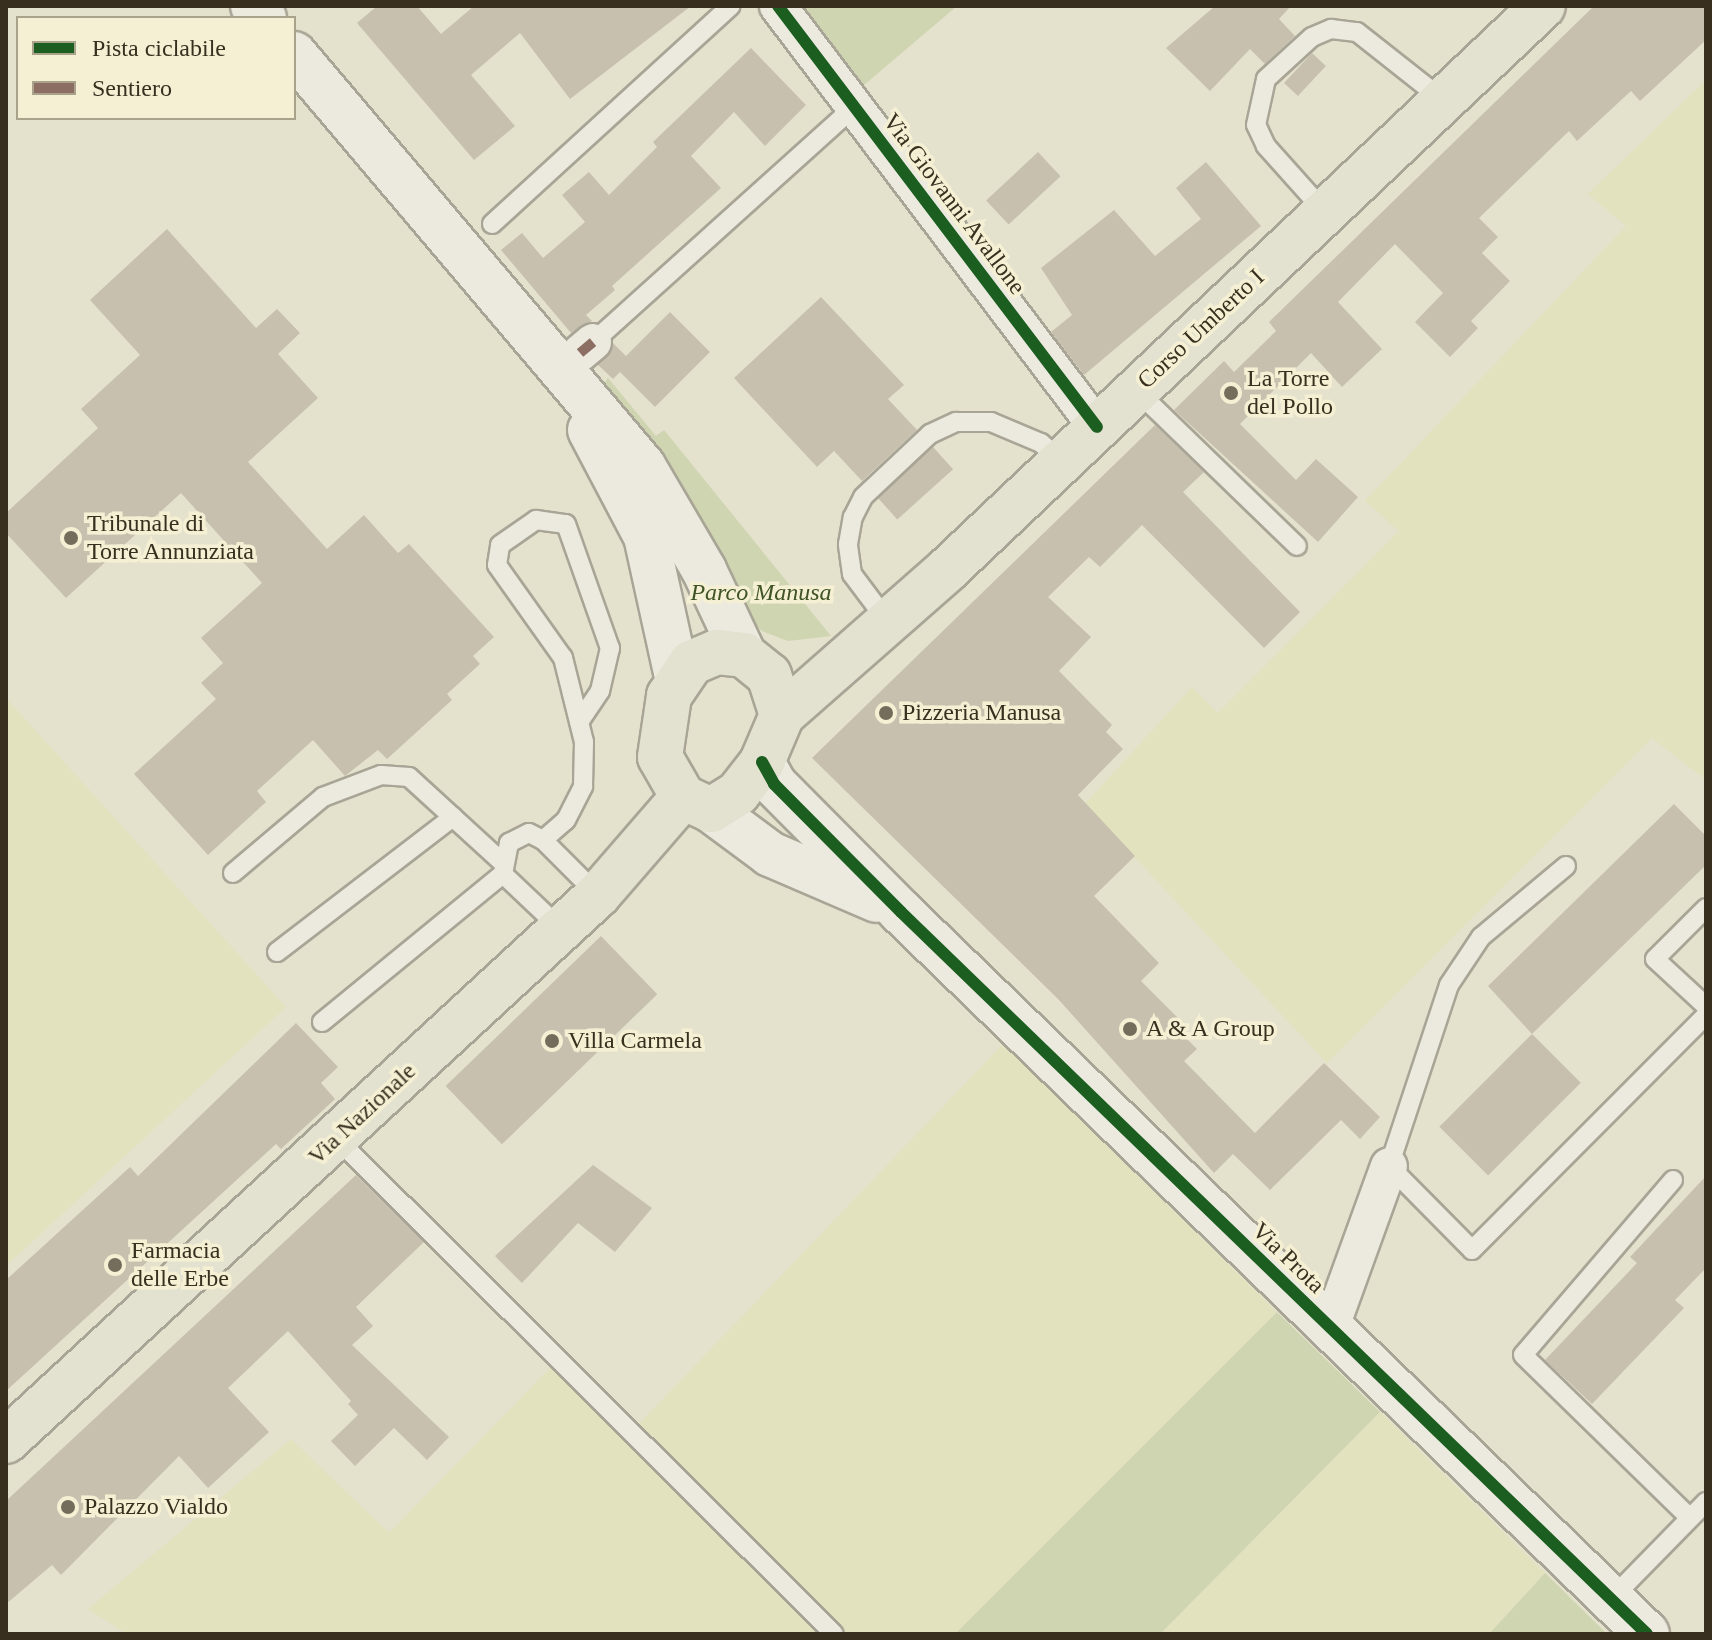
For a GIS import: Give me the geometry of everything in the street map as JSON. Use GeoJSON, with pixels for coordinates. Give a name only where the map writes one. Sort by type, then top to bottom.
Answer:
{"type":"FeatureCollection","features":[{"type":"Feature","properties":{"kind":"main road","name":"Corso Umberto I"},"geometry":{"type":"LineString","coordinates":[[697,804],[738,793],[762,762],[765,682],[872,636],[1543,6]]}},
{"type":"Feature","properties":{"kind":"main road"},"geometry":{"type":"LineString","coordinates":[[697,804],[660,757],[677,677],[717,652],[765,682]]}},
{"type":"Feature","properties":{"kind":"main road","name":"Via Nazionale"},"geometry":{"type":"LineString","coordinates":[[6,1441],[697,804]]}},
{"type":"Feature","properties":{"kind":"street","name":"Via Giovanni Avallone"},"geometry":{"type":"LineString","coordinates":[[778,6],[1097,427]]}},
{"type":"Feature","properties":{"kind":"street"},"geometry":{"type":"LineString","coordinates":[[296,56],[579,358],[704,570],[765,682]]}},
{"type":"Feature","properties":{"kind":"street"},"geometry":{"type":"LineString","coordinates":[[579,358],[646,536],[677,677]]}},
{"type":"Feature","properties":{"kind":"street","name":"Via Prota"},"geometry":{"type":"LineString","coordinates":[[762,762],[774,784],[901,912],[1647,1634]]}},
{"type":"Feature","properties":{"kind":"street"},"geometry":{"type":"LineString","coordinates":[[697,804],[770,854],[901,912]]}},
{"type":"Feature","properties":{"kind":"street"},"geometry":{"type":"LineString","coordinates":[[1330,1329],[1389,1166]]}},
{"type":"Feature","properties":{"kind":"lane"},"geometry":{"type":"LineString","coordinates":[[492,224],[731,6]]}},
{"type":"Feature","properties":{"kind":"lane"},"geometry":{"type":"LineString","coordinates":[[1325,212],[1266,146],[1256,125],[1266,79],[1312,37],[1331,29],[1357,32],[1443,100]]}},
{"type":"Feature","properties":{"kind":"lane"},"geometry":{"type":"LineString","coordinates":[[579,358],[854,107]]}},
{"type":"Feature","properties":{"kind":"lane"},"geometry":{"type":"LineString","coordinates":[[1136,390],[1297,546]]}},
{"type":"Feature","properties":{"kind":"lane"},"geometry":{"type":"LineString","coordinates":[[872,636],[852,574],[848,544],[863,497],[930,434],[956,422],[991,422],[1021,432],[1061,461]]}},
{"type":"Feature","properties":{"kind":"lane"},"geometry":{"type":"LineString","coordinates":[[543,840],[566,820],[583,786],[579,722],[563,658],[497,565],[500,545],[536,520],[566,524],[610,648],[600,691],[579,722]]}},
{"type":"Feature","properties":{"kind":"lane"},"geometry":{"type":"LineString","coordinates":[[233,873],[323,797],[381,775],[409,777],[453,817],[561,929]]}},
{"type":"Feature","properties":{"kind":"lane"},"geometry":{"type":"LineString","coordinates":[[277,952],[453,817]]}},
{"type":"Feature","properties":{"kind":"lane"},"geometry":{"type":"LineString","coordinates":[[322,1022],[502,867],[509,843],[529,833],[543,840],[598,895]]}},
{"type":"Feature","properties":{"kind":"lane"},"geometry":{"type":"LineString","coordinates":[[1566,866],[1481,937],[1449,985],[1389,1166],[1472,1250],[1706,1015]]}},
{"type":"Feature","properties":{"kind":"lane"},"geometry":{"type":"LineString","coordinates":[[1706,908],[1655,959],[1706,1006]]}},
{"type":"Feature","properties":{"kind":"lane"},"geometry":{"type":"LineString","coordinates":[[337,1139],[834,1634]]}},
{"type":"Feature","properties":{"kind":"lane"},"geometry":{"type":"LineString","coordinates":[[1673,1180],[1523,1355],[1690,1518]]}},
{"type":"Feature","properties":{"kind":"lane"},"geometry":{"type":"LineString","coordinates":[[1611,1599],[1706,1502]]}},
{"type":"Feature","properties":{"kind":"green space"},"geometry":{"type":"Polygon","coordinates":[[[791,6],[957,6],[857,91],[791,6]]]}},
{"type":"Feature","properties":{"kind":"green space"},"geometry":{"type":"Polygon","coordinates":[[[1706,80],[1706,780],[1652,738],[1327,1063],[1085,804],[1192,687],[1218,713],[1399,531],[1365,501],[1626,226],[1588,194],[1706,80]]]}},
{"type":"Feature","properties":{"kind":"green space","name":"Parco Manusa"},"geometry":{"type":"Polygon","coordinates":[[[608,378],[656,436],[664,430],[831,636],[788,641],[762,631],[740,610],[604,383],[608,378]]]}},
{"type":"Feature","properties":{"kind":"green space"},"geometry":{"type":"Polygon","coordinates":[[[6,698],[286,1007],[6,1266],[6,698]]]}},
{"type":"Feature","properties":{"kind":"green space"},"geometry":{"type":"Polygon","coordinates":[[[1003,1044],[1277,1312],[955,1634],[846,1634],[638,1425],[1003,1044]]]}},
{"type":"Feature","properties":{"kind":"green space"},"geometry":{"type":"Polygon","coordinates":[[[1277,1312],[1380,1412],[1160,1634],[955,1634],[1277,1312]]]}},
{"type":"Feature","properties":{"kind":"green space"},"geometry":{"type":"Polygon","coordinates":[[[557,1361],[826,1634],[127,1634],[88,1609],[291,1439],[389,1533],[557,1361]]]}},
{"type":"Feature","properties":{"kind":"green space"},"geometry":{"type":"Polygon","coordinates":[[[1380,1412],[1545,1573],[1489,1634],[1160,1634],[1380,1412]]]}},
{"type":"Feature","properties":{"kind":"green space"},"geometry":{"type":"Polygon","coordinates":[[[1545,1573],[1607,1634],[1489,1634],[1545,1573]]]}},
{"type":"Feature","properties":{"kind":"building"},"geometry":{"type":"Polygon","coordinates":[[[377,6],[417,6],[441,34],[474,6],[691,6],[570,99],[520,33],[471,75],[515,126],[474,160],[357,23],[377,6]]]}},
{"type":"Feature","properties":{"kind":"building"},"geometry":{"type":"Polygon","coordinates":[[[1215,6],[1291,6],[1279,19],[1295,36],[1265,64],[1250,49],[1210,91],[1166,48],[1215,6]]]}},
{"type":"Feature","properties":{"kind":"building"},"geometry":{"type":"Polygon","coordinates":[[[1594,6],[1706,6],[1706,40],[1640,101],[1631,91],[1577,141],[1569,131],[1479,218],[1498,237],[1482,253],[1510,281],[1471,321],[1478,328],[1450,357],[1415,322],[1443,293],[1395,244],[1338,302],[1382,349],[1342,387],[1311,353],[1240,424],[1296,480],[1316,459],[1358,497],[1318,542],[1174,410],[1224,361],[1234,372],[1276,331],[1269,322],[1594,6]]]}},
{"type":"Feature","properties":{"kind":"building"},"geometry":{"type":"Polygon","coordinates":[[[751,48],[806,105],[765,146],[734,112],[691,156],[721,188],[612,286],[615,290],[586,315],[592,321],[571,333],[501,250],[522,233],[543,258],[585,222],[562,195],[589,172],[609,195],[657,147],[653,142],[751,48]]]}},
{"type":"Feature","properties":{"kind":"building"},"geometry":{"type":"Polygon","coordinates":[[[1312,53],[1326,66],[1298,96],[1284,83],[1312,53]]]}},
{"type":"Feature","properties":{"kind":"building"},"geometry":{"type":"Polygon","coordinates":[[[1038,152],[1061,176],[1009,225],[986,200],[1038,152]]]}},
{"type":"Feature","properties":{"kind":"building"},"geometry":{"type":"Polygon","coordinates":[[[1206,162],[1261,226],[1084,375],[1051,332],[1072,315],[1041,268],[1114,210],[1155,256],[1201,219],[1176,188],[1206,162]]]}},
{"type":"Feature","properties":{"kind":"building","name":"Tribunale di Torre Annunziata"},"geometry":{"type":"Polygon","coordinates":[[[167,229],[256,328],[277,309],[300,333],[278,354],[318,398],[248,462],[327,549],[364,515],[398,553],[409,544],[494,637],[473,656],[480,664],[447,694],[452,700],[387,759],[378,750],[345,776],[313,740],[257,791],[266,802],[208,855],[134,774],[216,699],[201,683],[223,663],[201,638],[262,583],[181,493],[66,598],[6,533],[6,513],[98,428],[81,409],[140,355],[90,300],[167,229]]]}},
{"type":"Feature","properties":{"kind":"building"},"geometry":{"type":"Polygon","coordinates":[[[821,297],[904,385],[888,399],[917,430],[862,481],[834,451],[817,467],[734,378],[821,297]]]}},
{"type":"Feature","properties":{"kind":"building"},"geometry":{"type":"Polygon","coordinates":[[[670,312],[710,352],[655,407],[620,372],[613,379],[598,365],[613,343],[626,356],[670,312]]]}},
{"type":"Feature","properties":{"kind":"building"},"geometry":{"type":"Polygon","coordinates":[[[1155,425],[1204,472],[1183,492],[1300,612],[1264,648],[1142,525],[1100,567],[1089,557],[1048,597],[1091,637],[1059,671],[1112,725],[1106,732],[1123,749],[1078,795],[1135,856],[1094,896],[1159,963],[1141,981],[1179,1019],[1173,1025],[1197,1049],[1184,1061],[1255,1133],[1324,1063],[1380,1117],[1360,1139],[1341,1120],[1270,1190],[1233,1154],[1214,1173],[1059,1000],[812,758],[1155,425]]]}},
{"type":"Feature","properties":{"kind":"building"},"geometry":{"type":"Polygon","coordinates":[[[933,447],[953,469],[897,519],[877,497],[933,447]]]}},
{"type":"Feature","properties":{"kind":"building"},"geometry":{"type":"Polygon","coordinates":[[[1674,804],[1706,836],[1706,865],[1532,1034],[1488,986],[1674,804]]]}},
{"type":"Feature","properties":{"kind":"building","name":"Villa Carmela"},"geometry":{"type":"Polygon","coordinates":[[[601,936],[657,994],[502,1144],[446,1086],[601,936]]]}},
{"type":"Feature","properties":{"kind":"building"},"geometry":{"type":"Polygon","coordinates":[[[296,1023],[338,1067],[321,1083],[335,1099],[281,1149],[276,1144],[6,1391],[6,1280],[130,1167],[138,1176],[296,1023]]]}},
{"type":"Feature","properties":{"kind":"building"},"geometry":{"type":"Polygon","coordinates":[[[1532,1034],[1581,1083],[1488,1175],[1439,1127],[1532,1034]]]}},
{"type":"Feature","properties":{"kind":"building"},"geometry":{"type":"Polygon","coordinates":[[[593,1165],[652,1208],[615,1252],[578,1223],[522,1283],[495,1256],[593,1165]]]}},
{"type":"Feature","properties":{"kind":"building"},"geometry":{"type":"Polygon","coordinates":[[[356,1175],[424,1242],[356,1307],[373,1326],[352,1345],[449,1437],[427,1460],[394,1428],[355,1466],[331,1441],[358,1415],[348,1404],[351,1401],[288,1331],[228,1388],[269,1432],[208,1488],[179,1456],[61,1575],[52,1565],[6,1604],[6,1501],[356,1175]]]}},
{"type":"Feature","properties":{"kind":"building"},"geometry":{"type":"Polygon","coordinates":[[[1706,1176],[1706,1268],[1675,1300],[1684,1308],[1592,1404],[1545,1360],[1637,1263],[1630,1257],[1706,1176]]]}},
{"type":"Feature","properties":{"kind":"marked path"},"geometry":{"type":"LineString","coordinates":[[580,353],[593,342]]}},
{"type":"Feature","properties":{"kind":"cycle path"},"geometry":{"type":"LineString","coordinates":[[778,6],[1097,427]]}},
{"type":"Feature","properties":{"kind":"cycle path"},"geometry":{"type":"LineString","coordinates":[[762,762],[774,784],[901,912],[1647,1634]]}},
{"type":"Feature","properties":{"kind":"place","name":"La Torre del Pollo"},"geometry":{"type":"Point","coordinates":[1231,393]}},
{"type":"Feature","properties":{"kind":"place","name":"Tribunale di Torre Annunziata"},"geometry":{"type":"Point","coordinates":[71,538]}},
{"type":"Feature","properties":{"kind":"place","name":"Pizzeria Manusa"},"geometry":{"type":"Point","coordinates":[886,713]}},
{"type":"Feature","properties":{"kind":"place","name":"A & A Group"},"geometry":{"type":"Point","coordinates":[1130,1029]}},
{"type":"Feature","properties":{"kind":"place","name":"Villa Carmela"},"geometry":{"type":"Point","coordinates":[552,1041]}},
{"type":"Feature","properties":{"kind":"place","name":"Farmacia delle Erbe"},"geometry":{"type":"Point","coordinates":[115,1265]}},
{"type":"Feature","properties":{"kind":"place","name":"Palazzo Vialdo"},"geometry":{"type":"Point","coordinates":[68,1507]}}]}
